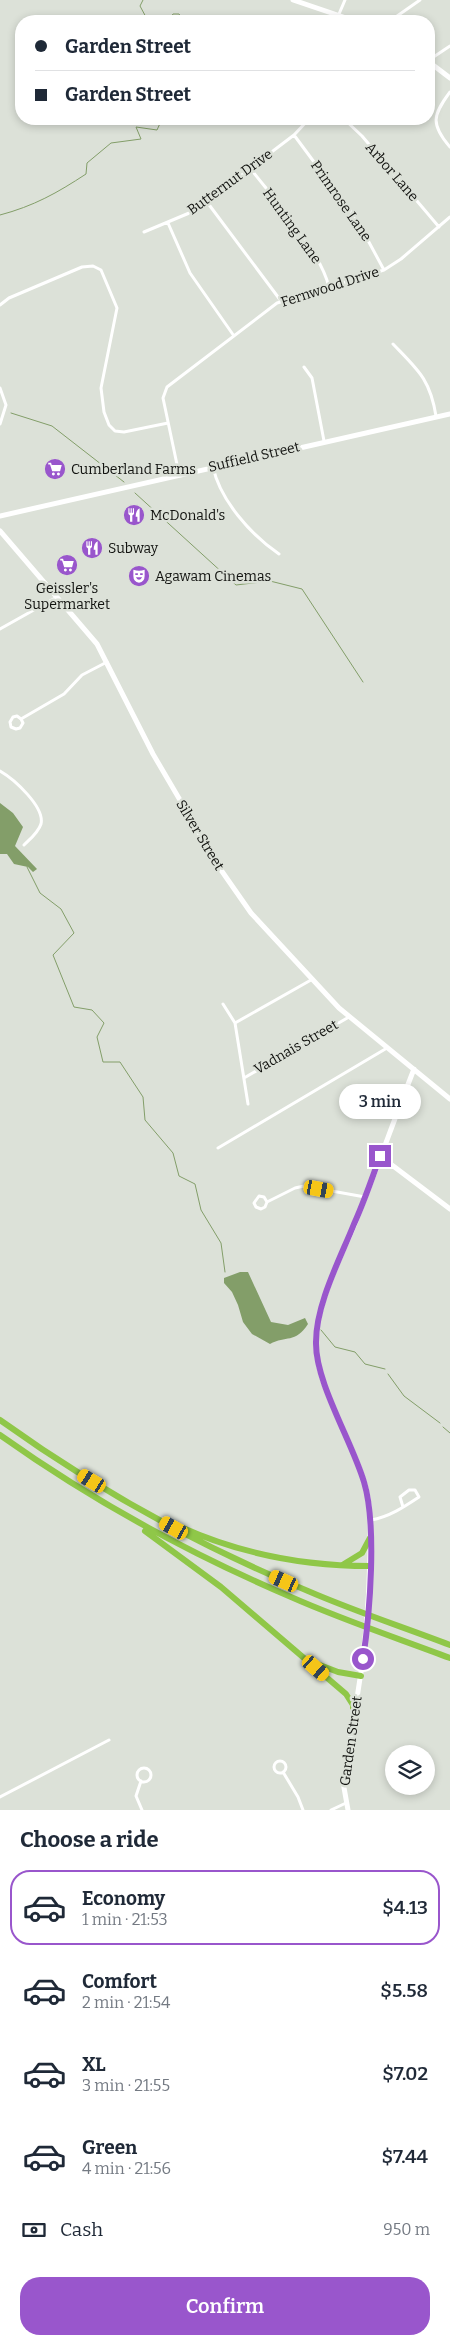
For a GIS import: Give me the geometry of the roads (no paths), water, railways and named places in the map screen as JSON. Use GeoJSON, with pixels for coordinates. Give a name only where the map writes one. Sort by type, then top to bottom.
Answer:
{"type":"FeatureCollection","features":[{"type":"Feature","properties":{"kind":"highway"},"geometry":{"type":"LineString","coordinates":[[0,1420],[92,1481],[174,1528],[240,1561],[333,1602],[450,1645]]}},
{"type":"Feature","properties":{"kind":"highway"},"geometry":{"type":"LineString","coordinates":[[0,1435],[109,1505],[195,1566],[348,1697],[353,1708],[354,1722]]}},
{"type":"Feature","properties":{"kind":"highway"},"geometry":{"type":"LineString","coordinates":[[92,1481],[164,1519],[214,1540],[284,1558],[331,1565],[370,1566]]}},
{"type":"Feature","properties":{"kind":"highway"},"geometry":{"type":"LineString","coordinates":[[109,1505],[193,1552],[272,1589],[329,1613],[450,1658]]}},
{"type":"Feature","properties":{"kind":"highway"},"geometry":{"type":"LineString","coordinates":[[331,1565],[344,1564],[354,1559],[364,1551],[370,1538]]}},
{"type":"Feature","properties":{"kind":"highway"},"geometry":{"type":"LineString","coordinates":[[293,1648],[306,1658],[328,1669],[361,1676]]}},
{"type":"Feature","properties":{"kind":"street"},"geometry":{"type":"LineString","coordinates":[[293,0],[339,14],[345,0]]}},
{"type":"Feature","properties":{"kind":"street"},"geometry":{"type":"LineString","coordinates":[[399,15],[420,0]]}},
{"type":"Feature","properties":{"kind":"street"},"geometry":{"type":"LineString","coordinates":[[435,57],[450,46]]}},
{"type":"Feature","properties":{"kind":"street"},"geometry":{"type":"LineString","coordinates":[[435,66],[450,78]]}},
{"type":"Feature","properties":{"kind":"street"},"geometry":{"type":"LineString","coordinates":[[450,92],[438,109],[435,122],[440,134],[450,146]]}},
{"type":"Feature","properties":{"kind":"street","name":"Butternut Drive"},"geometry":{"type":"LineString","coordinates":[[144,232],[168,223],[207,202],[294,135],[303,125]]}},
{"type":"Feature","properties":{"kind":"street","name":"Arbor Lane"},"geometry":{"type":"LineString","coordinates":[[350,125],[362,136],[439,227]]}},
{"type":"Feature","properties":{"kind":"street","name":"Primrose Lane"},"geometry":{"type":"LineString","coordinates":[[294,135],[357,220],[384,270]]}},
{"type":"Feature","properties":{"kind":"street","name":"Hunting Lane"},"geometry":{"type":"LineString","coordinates":[[250,168],[313,252],[323,270],[329,287]]}},
{"type":"Feature","properties":{"kind":"street"},"geometry":{"type":"LineString","coordinates":[[207,202],[281,301]]}},
{"type":"Feature","properties":{"kind":"street","name":"Fernwood Drive"},"geometry":{"type":"LineString","coordinates":[[168,423],[163,393],[167,387],[281,301],[384,270],[401,259],[450,217]]}},
{"type":"Feature","properties":{"kind":"street"},"geometry":{"type":"LineString","coordinates":[[168,223],[190,274],[234,336]]}},
{"type":"Feature","properties":{"kind":"street"},"geometry":{"type":"LineString","coordinates":[[0,305],[10,298],[82,268],[90,266],[99,269],[104,276],[116,308],[102,384],[102,399],[107,423],[114,430],[124,432],[168,423],[180,474]]}},
{"type":"Feature","properties":{"kind":"street"},"geometry":{"type":"LineString","coordinates":[[393,344],[426,379],[433,397],[436,416]]}},
{"type":"Feature","properties":{"kind":"street"},"geometry":{"type":"LineString","coordinates":[[304,367],[312,378],[324,442]]}},
{"type":"Feature","properties":{"kind":"street"},"geometry":{"type":"LineString","coordinates":[[0,388],[6,406],[0,424]]}},
{"type":"Feature","properties":{"kind":"street","name":"Suffield Street"},"geometry":{"type":"LineString","coordinates":[[0,516],[450,414]]}},
{"type":"Feature","properties":{"kind":"street"},"geometry":{"type":"LineString","coordinates":[[212,467],[218,485],[245,523],[258,539],[279,554]]}},
{"type":"Feature","properties":{"kind":"street","name":"Silver Street"},"geometry":{"type":"LineString","coordinates":[[0,531],[90,634],[107,661],[147,744],[230,884],[266,932],[349,1017],[450,1099]]}},
{"type":"Feature","properties":{"kind":"street"},"geometry":{"type":"LineString","coordinates":[[0,629],[58,597]]}},
{"type":"Feature","properties":{"kind":"street"},"geometry":{"type":"LineString","coordinates":[[22,719],[64,694],[82,675],[107,661]]}},
{"type":"Feature","properties":{"kind":"street"},"geometry":{"type":"LineString","coordinates":[[17,716],[22,719],[19,729],[10,726],[10,720],[13,717],[17,716]]}},
{"type":"Feature","properties":{"kind":"street"},"geometry":{"type":"LineString","coordinates":[[0,771],[13,780],[36,805],[40,813],[41,822],[38,830],[24,845]]}},
{"type":"Feature","properties":{"kind":"street"},"geometry":{"type":"LineString","coordinates":[[235,1023],[311,980]]}},
{"type":"Feature","properties":{"kind":"street"},"geometry":{"type":"LineString","coordinates":[[223,1004],[235,1023],[248,1104]]}},
{"type":"Feature","properties":{"kind":"street","name":"Vadnais Street"},"geometry":{"type":"LineString","coordinates":[[244,1078],[349,1017]]}},
{"type":"Feature","properties":{"kind":"street"},"geometry":{"type":"LineString","coordinates":[[218,1148],[388,1048]]}},
{"type":"Feature","properties":{"kind":"street","name":"Garden Street"},"geometry":{"type":"LineString","coordinates":[[348,1810],[343,1782],[354,1722],[365,1642],[370,1566],[369,1500],[364,1480],[322,1377],[316,1346],[320,1316],[340,1256],[365,1197],[414,1069]]}},
{"type":"Feature","properties":{"kind":"street"},"geometry":{"type":"LineString","coordinates":[[380,1156],[450,1209]]}},
{"type":"Feature","properties":{"kind":"street"},"geometry":{"type":"LineString","coordinates":[[267,1202],[295,1188],[304,1186],[365,1197]]}},
{"type":"Feature","properties":{"kind":"street"},"geometry":{"type":"LineString","coordinates":[[370,1520],[382,1518],[403,1507],[419,1497],[415,1490],[409,1490],[400,1497],[403,1507]]}},
{"type":"Feature","properties":{"kind":"street"},"geometry":{"type":"LineString","coordinates":[[0,1796],[109,1740]]}},
{"type":"Feature","properties":{"kind":"street"},"geometry":{"type":"LineString","coordinates":[[140,1769],[146,1769],[150,1772],[150,1778],[146,1781],[141,1781],[138,1778],[138,1772],[140,1769]]}},
{"type":"Feature","properties":{"kind":"street"},"geometry":{"type":"LineString","coordinates":[[283,1772],[298,1797],[303,1810]]}},
{"type":"Feature","properties":{"kind":"street"},"geometry":{"type":"LineString","coordinates":[[141,1781],[136,1796],[142,1810]]}},
{"type":"Feature","properties":{"kind":"street"},"geometry":{"type":"LineString","coordinates":[[331,1810],[346,1803]]}},
{"type":"Feature","properties":{"kind":"waterway"},"geometry":{"type":"LineString","coordinates":[[143,0],[140,6],[145,15]]}},
{"type":"Feature","properties":{"kind":"waterway"},"geometry":{"type":"LineString","coordinates":[[172,15],[180,15]]}},
{"type":"Feature","properties":{"kind":"waterway"},"geometry":{"type":"LineString","coordinates":[[0,215],[35,203],[86,174],[87,163],[111,143],[141,139],[136,127],[157,130],[159,125]]}},
{"type":"Feature","properties":{"kind":"waterway"},"geometry":{"type":"LineString","coordinates":[[11,413],[52,426],[124,482]]}},
{"type":"Feature","properties":{"kind":"waterway"},"geometry":{"type":"LineString","coordinates":[[135,493],[236,585],[270,581],[302,589],[363,682]]}},
{"type":"Feature","properties":{"kind":"waterway"},"geometry":{"type":"LineString","coordinates":[[27,867],[40,893],[61,909],[74,933],[53,955],[74,1007],[92,1010],[104,1023],[97,1037],[103,1062],[120,1062],[143,1097],[145,1120],[173,1153],[179,1176],[195,1184],[201,1210],[221,1243],[225,1272]]}},
{"type":"Feature","properties":{"kind":"waterway"},"geometry":{"type":"LineString","coordinates":[[321,1330],[335,1347],[355,1352],[365,1364],[385,1369]]}},
{"type":"Feature","properties":{"kind":"waterway"},"geometry":{"type":"LineString","coordinates":[[388,1374],[404,1396],[440,1423]]}},
{"type":"Feature","properties":{"kind":"waterway"},"geometry":{"type":"LineString","coordinates":[[443,1427],[450,1433]]}},
{"type":"Feature","properties":{"kind":"place","name":"Cumberland Farms"},"geometry":{"type":"Point","coordinates":[55,469]}},
{"type":"Feature","properties":{"kind":"place","name":"McDonald's"},"geometry":{"type":"Point","coordinates":[134,515]}},
{"type":"Feature","properties":{"kind":"place","name":"Subway"},"geometry":{"type":"Point","coordinates":[92,548]}},
{"type":"Feature","properties":{"kind":"place","name":"Geissler's Supermarket"},"geometry":{"type":"Point","coordinates":[67,565]}},
{"type":"Feature","properties":{"kind":"place","name":"Agawam Cinemas"},"geometry":{"type":"Point","coordinates":[139,576]}}]}
